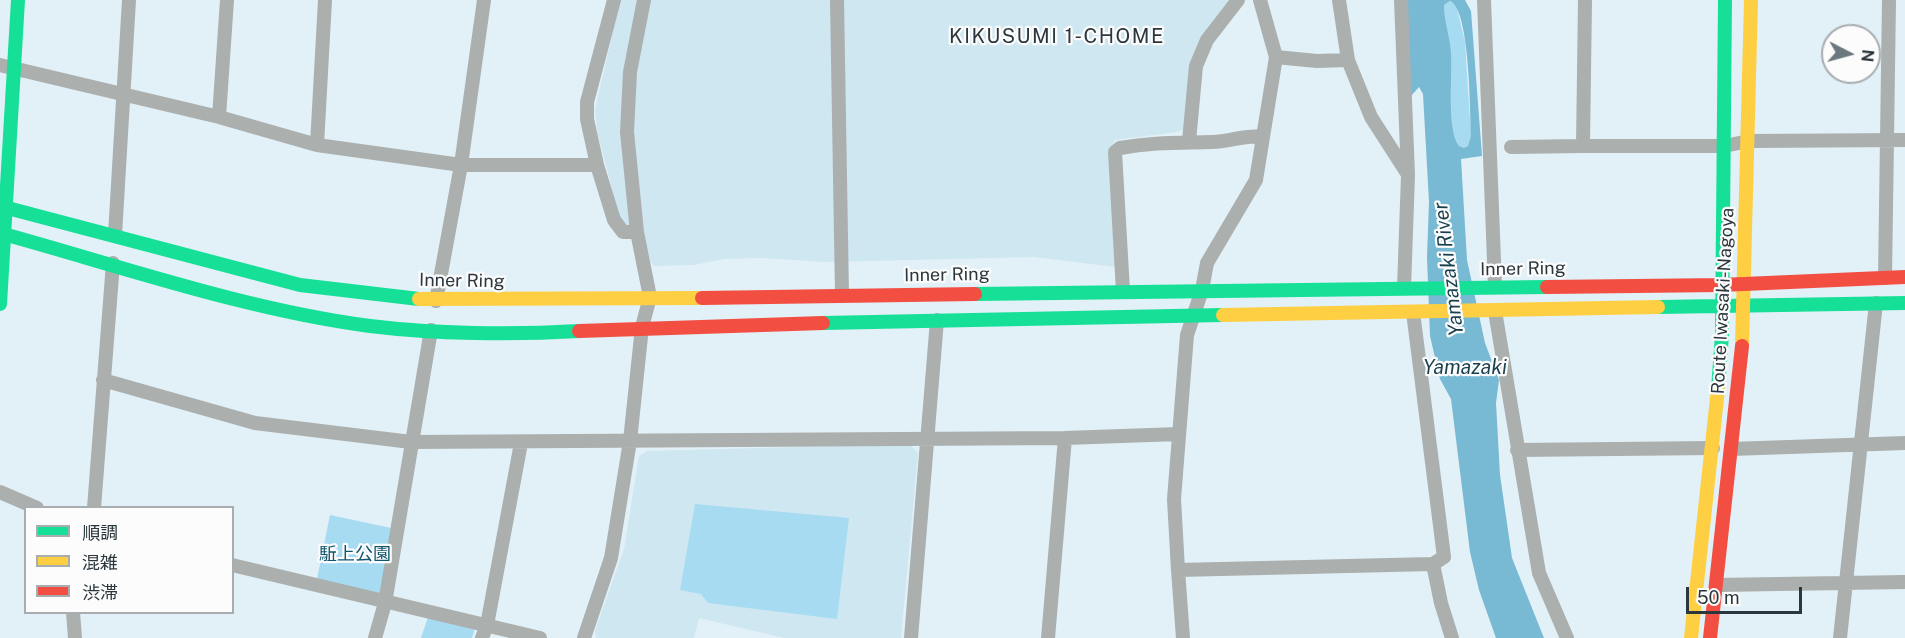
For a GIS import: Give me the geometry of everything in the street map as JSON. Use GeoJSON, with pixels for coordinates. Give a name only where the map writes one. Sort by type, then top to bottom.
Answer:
{"type":"FeatureCollection","features":[{"type":"Feature","properties":{"kind":"main road"},"geometry":{"type":"LineString","coordinates":[[0,304],[7,67],[18,0]]}},
{"type":"Feature","properties":{"kind":"main road"},"geometry":{"type":"LineString","coordinates":[[1691,638],[1713,448],[1722,308],[1725,0]]}},
{"type":"Feature","properties":{"kind":"main road","name":"Route Iwasaki-Nagoya"},"geometry":{"type":"LineString","coordinates":[[1710,638],[1731,449],[1743,307],[1751,0]]}},
{"type":"Feature","properties":{"kind":"main road","name":"Inner Ring"},"geometry":{"type":"LineString","coordinates":[[2,207],[300,285],[436,301],[842,294],[1721,285],[1905,277]]}},
{"type":"Feature","properties":{"kind":"main road"},"geometry":{"type":"LineString","coordinates":[[2,234],[242,300],[309,315],[371,326],[522,334],[642,327],[937,320],[1905,303]]}},
{"type":"Feature","properties":{"kind":"street"},"geometry":{"type":"LineString","coordinates":[[115,235],[129,0]]}},
{"type":"Feature","properties":{"kind":"street"},"geometry":{"type":"LineString","coordinates":[[219,117],[226,0]]}},
{"type":"Feature","properties":{"kind":"street"},"geometry":{"type":"LineString","coordinates":[[317,145],[326,0]]}},
{"type":"Feature","properties":{"kind":"street"},"geometry":{"type":"LineString","coordinates":[[436,301],[461,165],[484,0]]}},
{"type":"Feature","properties":{"kind":"street"},"geometry":{"type":"LineString","coordinates":[[614,0],[587,102],[587,119],[597,165],[614,220],[623,232],[637,232]]}},
{"type":"Feature","properties":{"kind":"street"},"geometry":{"type":"LineString","coordinates":[[584,638],[611,558],[630,441],[642,327],[650,297],[637,232],[628,160],[628,105],[636,28],[644,0]]}},
{"type":"Feature","properties":{"kind":"street"},"geometry":{"type":"LineString","coordinates":[[837,0],[842,294]]}},
{"type":"Feature","properties":{"kind":"street"},"geometry":{"type":"LineString","coordinates":[[1189,141],[1196,66],[1207,40],[1238,0]]}},
{"type":"Feature","properties":{"kind":"street"},"geometry":{"type":"LineString","coordinates":[[1183,638],[1174,499],[1187,335],[1202,290],[1207,263],[1256,180],[1260,167],[1276,57],[1260,0]]}},
{"type":"Feature","properties":{"kind":"street"},"geometry":{"type":"LineString","coordinates":[[1339,0],[1347,60],[1371,117],[1408,175]]}},
{"type":"Feature","properties":{"kind":"street"},"geometry":{"type":"LineString","coordinates":[[1401,0],[1408,175],[1404,288]]}},
{"type":"Feature","properties":{"kind":"street"},"geometry":{"type":"LineString","coordinates":[[1484,0],[1492,287]]}},
{"type":"Feature","properties":{"kind":"street"},"geometry":{"type":"LineString","coordinates":[[1583,146],[1585,0]]}},
{"type":"Feature","properties":{"kind":"street"},"geometry":{"type":"LineString","coordinates":[[1885,278],[1889,0]]}},
{"type":"Feature","properties":{"kind":"street"},"geometry":{"type":"LineString","coordinates":[[1276,57],[1317,62],[1347,60]]}},
{"type":"Feature","properties":{"kind":"street"},"geometry":{"type":"LineString","coordinates":[[7,67],[219,117],[317,145],[461,165],[597,165]]}},
{"type":"Feature","properties":{"kind":"street"},"geometry":{"type":"LineString","coordinates":[[1123,291],[1115,152],[1120,148],[1135,145],[1189,141],[1215,142],[1250,135],[1263,137]]}},
{"type":"Feature","properties":{"kind":"street"},"geometry":{"type":"LineString","coordinates":[[1511,147],[1724,146],[1749,141],[1905,140]]}},
{"type":"Feature","properties":{"kind":"street"},"geometry":{"type":"LineString","coordinates":[[94,506],[113,263]]}},
{"type":"Feature","properties":{"kind":"street"},"geometry":{"type":"LineString","coordinates":[[1840,638],[1876,303]]}},
{"type":"Feature","properties":{"kind":"street"},"geometry":{"type":"LineString","coordinates":[[1491,311],[1539,573],[1567,638]]}},
{"type":"Feature","properties":{"kind":"street"},"geometry":{"type":"LineString","coordinates":[[1178,570],[1434,564],[1444,557],[1413,312]]}},
{"type":"Feature","properties":{"kind":"street"},"geometry":{"type":"LineString","coordinates":[[911,638],[925,439],[937,320]]}},
{"type":"Feature","properties":{"kind":"street"},"geometry":{"type":"LineString","coordinates":[[375,638],[385,603],[431,330]]}},
{"type":"Feature","properties":{"kind":"street"},"geometry":{"type":"LineString","coordinates":[[103,380],[255,423],[411,442],[1065,438],[1179,434]]}},
{"type":"Feature","properties":{"kind":"street"},"geometry":{"type":"LineString","coordinates":[[1048,638],[1065,438]]}},
{"type":"Feature","properties":{"kind":"street"},"geometry":{"type":"LineString","coordinates":[[484,632],[521,443]]}},
{"type":"Feature","properties":{"kind":"street"},"geometry":{"type":"LineString","coordinates":[[1731,449],[1905,443]]}},
{"type":"Feature","properties":{"kind":"street"},"geometry":{"type":"LineString","coordinates":[[1517,450],[1713,448]]}},
{"type":"Feature","properties":{"kind":"street"},"geometry":{"type":"LineString","coordinates":[[0,492],[35,506]]}},
{"type":"Feature","properties":{"kind":"street"},"geometry":{"type":"LineString","coordinates":[[1434,564],[1441,603],[1452,638]]}},
{"type":"Feature","properties":{"kind":"street"},"geometry":{"type":"LineString","coordinates":[[234,565],[385,603],[484,632],[536,638]]}},
{"type":"Feature","properties":{"kind":"street"},"geometry":{"type":"LineString","coordinates":[[1716,585],[1905,582]]}},
{"type":"Feature","properties":{"kind":"street"},"geometry":{"type":"LineString","coordinates":[[73,614],[75,638]]}},
{"type":"Feature","properties":{"kind":"shaded area"},"geometry":{"type":"Polygon","coordinates":[[[620,0],[1229,0],[1200,41],[1184,129],[1177,132],[1115,140],[1109,149],[1115,267],[1034,257],[825,262],[762,258],[724,259],[694,265],[654,266],[620,220],[598,135],[595,110],[620,0]]]}},
{"type":"Feature","properties":{"kind":"shaded area"},"geometry":{"type":"Polygon","coordinates":[[[909,444],[918,453],[901,638],[784,638],[699,618],[694,638],[596,638],[595,631],[624,549],[639,456],[647,451],[909,444]]]}},
{"type":"Feature","properties":{"kind":"green space"},"geometry":{"type":"Polygon","coordinates":[[[1450,1],[1456,4],[1465,42],[1471,135],[1468,146],[1464,148],[1459,146],[1455,138],[1451,114],[1451,52],[1444,5],[1450,1]]]}},
{"type":"Feature","properties":{"kind":"green space"},"geometry":{"type":"Polygon","coordinates":[[[695,504],[849,518],[837,619],[708,603],[701,594],[680,590],[695,504]]]}},
{"type":"Feature","properties":{"kind":"green space","name":"駈上公園"},"geometry":{"type":"Polygon","coordinates":[[[330,515],[391,528],[380,596],[317,579],[330,515]]]}},
{"type":"Feature","properties":{"kind":"green space"},"geometry":{"type":"Polygon","coordinates":[[[428,617],[475,627],[472,638],[421,638],[428,617]]]}},
{"type":"Feature","properties":{"kind":"water","name":"Yamazaki"},"geometry":{"type":"Polygon","coordinates":[[[1403,0],[1465,0],[1471,11],[1482,156],[1461,159],[1467,260],[1485,343],[1499,380],[1496,403],[1500,475],[1512,558],[1544,638],[1496,638],[1479,590],[1470,552],[1451,399],[1440,379],[1430,336],[1427,257],[1429,202],[1423,94],[1419,87],[1411,96],[1403,0]],[[1450,1],[1444,5],[1451,52],[1451,114],[1455,138],[1459,146],[1464,148],[1468,146],[1471,135],[1468,62],[1462,22],[1457,8],[1450,1]]]}},
{"type":"Feature","properties":{"kind":"traffic: fast"},"geometry":{"type":"LineString","coordinates":[[0,304],[18,0]]}},
{"type":"Feature","properties":{"kind":"traffic: fast"},"geometry":{"type":"LineString","coordinates":[[1718,389],[1722,335],[1725,0]]}},
{"type":"Feature","properties":{"kind":"traffic: fast"},"geometry":{"type":"LineString","coordinates":[[0,206],[300,285],[419,299]]}},
{"type":"Feature","properties":{"kind":"traffic: fast"},"geometry":{"type":"LineString","coordinates":[[0,233],[184,286],[324,319],[395,329],[447,332],[579,331]]}},
{"type":"Feature","properties":{"kind":"traffic: fast"},"geometry":{"type":"LineString","coordinates":[[975,294],[1547,287]]}},
{"type":"Feature","properties":{"kind":"traffic: fast"},"geometry":{"type":"LineString","coordinates":[[1658,307],[1905,303]]}},
{"type":"Feature","properties":{"kind":"traffic: fast"},"geometry":{"type":"LineString","coordinates":[[823,323],[1223,315]]}},
{"type":"Feature","properties":{"kind":"traffic: slow"},"geometry":{"type":"LineString","coordinates":[[1742,346],[1751,0]]}},
{"type":"Feature","properties":{"kind":"traffic: slow"},"geometry":{"type":"LineString","coordinates":[[419,299],[702,298]]}},
{"type":"Feature","properties":{"kind":"traffic: slow"},"geometry":{"type":"LineString","coordinates":[[1223,315],[1658,307]]}},
{"type":"Feature","properties":{"kind":"traffic: slow"},"geometry":{"type":"LineString","coordinates":[[1691,638],[1718,389]]}},
{"type":"Feature","properties":{"kind":"traffic: jam"},"geometry":{"type":"LineString","coordinates":[[1547,287],[1721,285],[1905,277]]}},
{"type":"Feature","properties":{"kind":"traffic: jam"},"geometry":{"type":"LineString","coordinates":[[702,298],[975,294]]}},
{"type":"Feature","properties":{"kind":"traffic: jam"},"geometry":{"type":"LineString","coordinates":[[579,331],[823,323]]}},
{"type":"Feature","properties":{"kind":"traffic: jam"},"geometry":{"type":"LineString","coordinates":[[1710,638],[1742,346]]}},
{"type":"Feature","properties":{"kind":"district","name":"KIKUSUMI 1-CHOME"},"geometry":{"type":"Point","coordinates":[1057,37]}},
{"type":"Feature","properties":{"kind":"water label","name":"Yamazaki River"},"geometry":{"type":"Point","coordinates":[1449,269]}}]}
